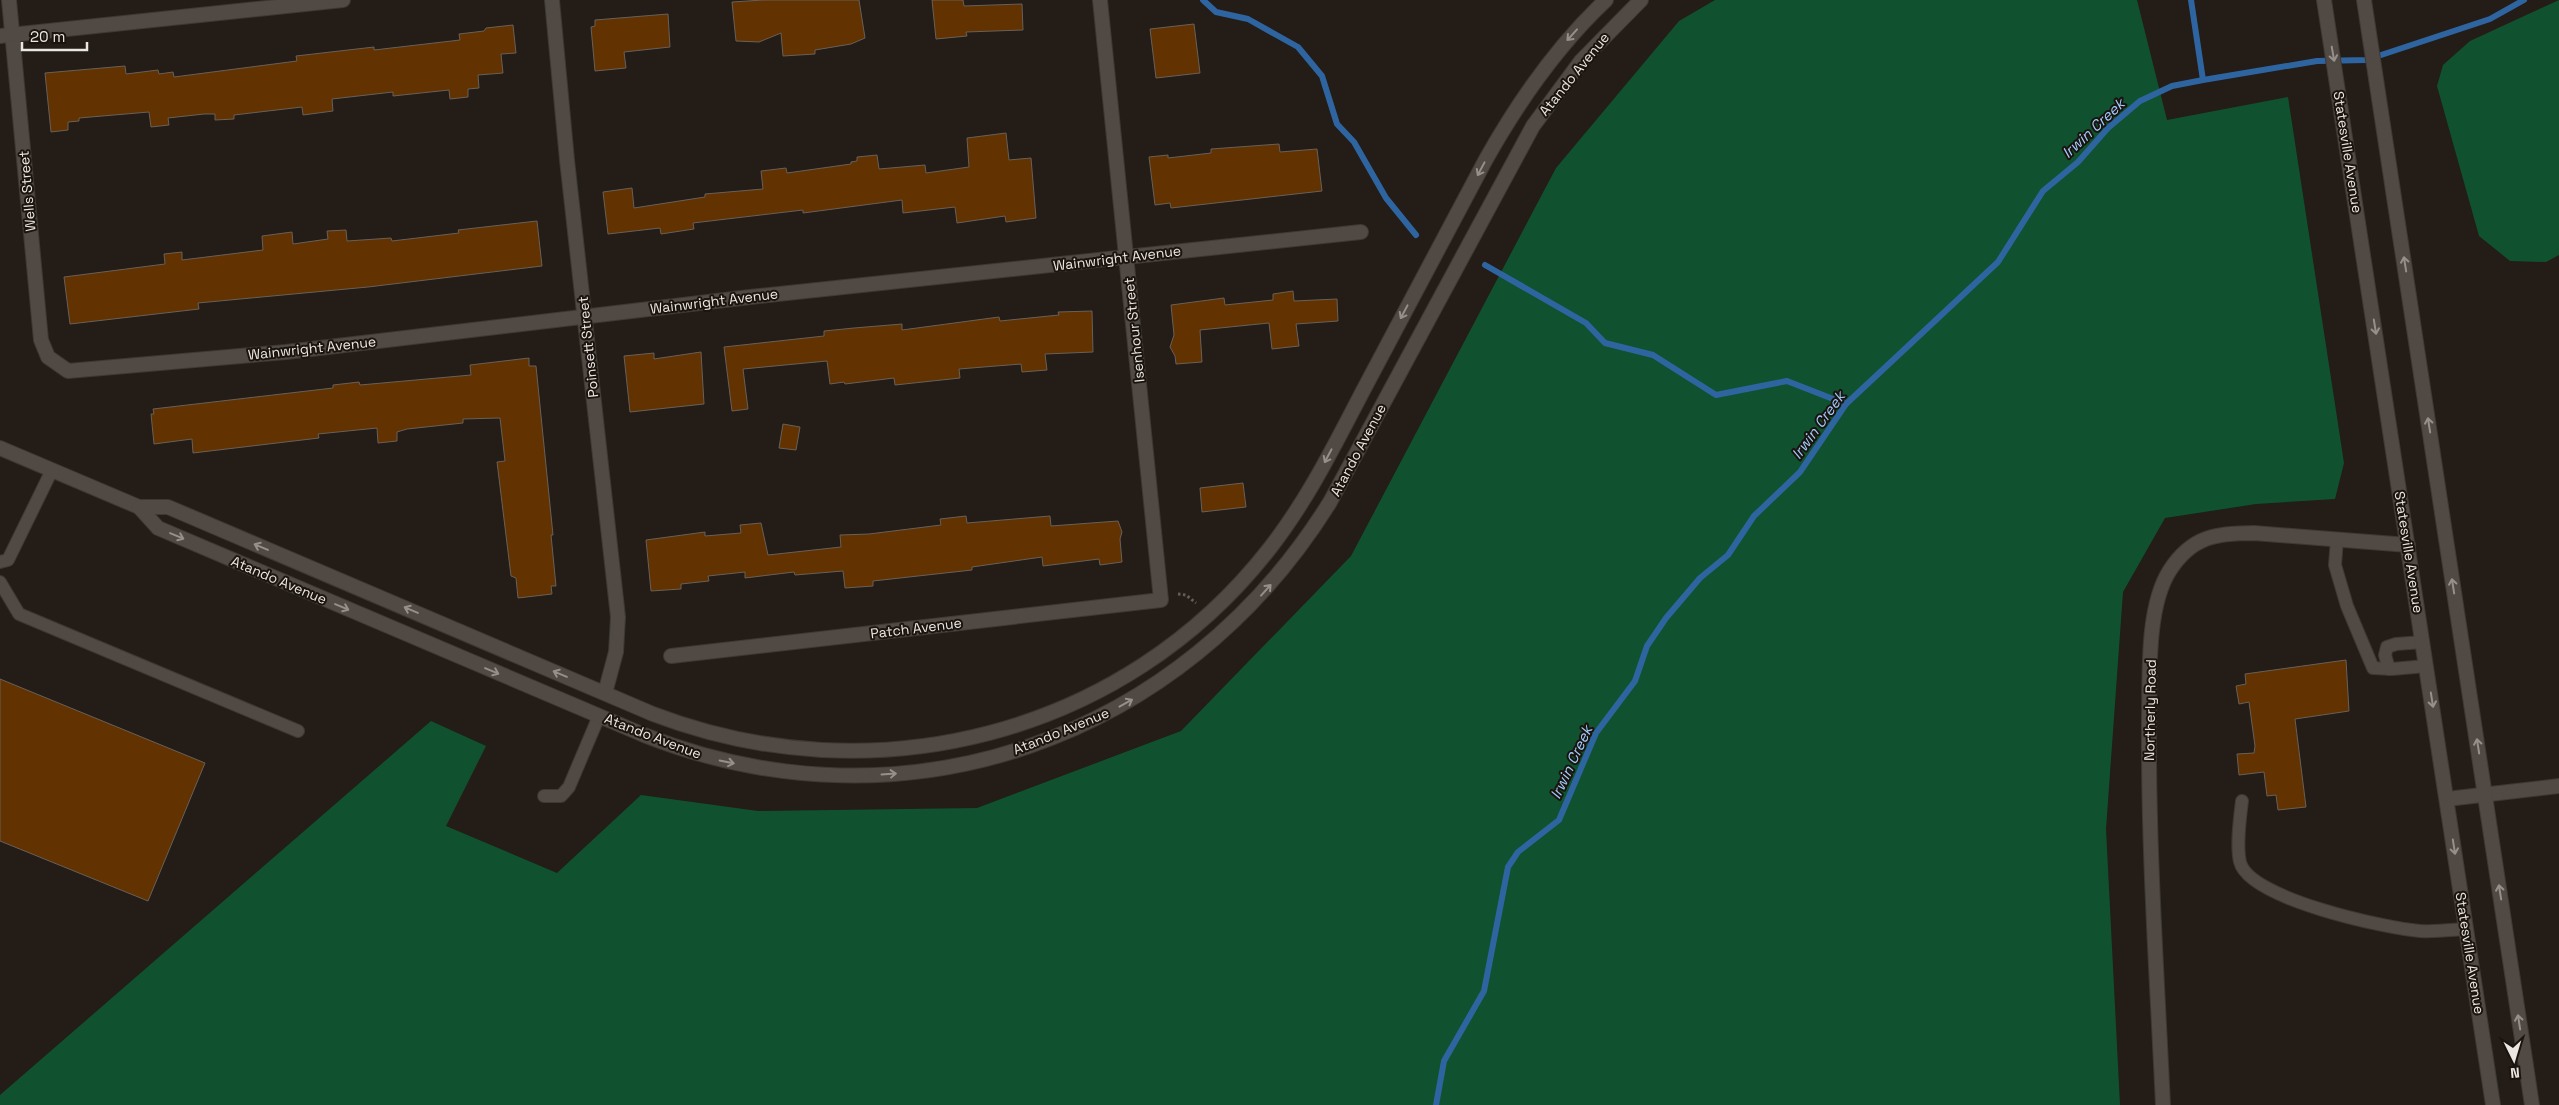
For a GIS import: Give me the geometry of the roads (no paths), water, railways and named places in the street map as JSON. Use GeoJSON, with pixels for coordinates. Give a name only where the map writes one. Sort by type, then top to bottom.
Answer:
{"type":"FeatureCollection","features":[{"type":"Feature","properties":{"kind":"main road","name":"Wells Street"},"geometry":{"type":"LineString","coordinates":[[9,0],[6,35],[41,340],[48,357],[68,371]]}},
{"type":"Feature","properties":{"kind":"main road"},"geometry":{"type":"LineString","coordinates":[[6,35],[343,0]]}},
{"type":"Feature","properties":{"kind":"main road","name":"Poinsett Street"},"geometry":{"type":"LineString","coordinates":[[552,0],[584,316],[618,617],[616,652],[605,693]]}},
{"type":"Feature","properties":{"kind":"main road","name":"Isenhour Street"},"geometry":{"type":"LineString","coordinates":[[1100,0],[1161,600]]}},
{"type":"Feature","properties":{"kind":"main road","name":"Atando Avenue"},"geometry":{"type":"LineString","coordinates":[[0,448],[139,507],[168,507],[679,724],[731,738],[782,748],[865,752],[940,744],[1019,724],[1081,700],[1144,664],[1183,635],[1219,604],[1253,569],[1283,531],[1321,470],[1503,129],[1545,67],[1606,0]]}},
{"type":"Feature","properties":{"kind":"main road","name":"Atando Avenue"},"geometry":{"type":"LineString","coordinates":[[139,507],[158,528],[671,746],[726,762],[808,774],[893,774],[974,762],[1050,739],[1114,710],[1178,670],[1217,638],[1253,604],[1302,544],[1342,481],[1533,126],[1581,61],[1641,0]]}},
{"type":"Feature","properties":{"kind":"main road"},"geometry":{"type":"LineString","coordinates":[[2364,0],[2532,1105]]}},
{"type":"Feature","properties":{"kind":"main road","name":"Statesville Avenue"},"geometry":{"type":"LineString","coordinates":[[2324,3],[2344,123],[2493,1105]]}},
{"type":"Feature","properties":{"kind":"main road","name":"Wainwright Avenue"},"geometry":{"type":"LineString","coordinates":[[68,371],[286,352],[584,316],[1127,258],[1239,243],[1361,232]]}},
{"type":"Feature","properties":{"kind":"main road","name":"Northerly Road"},"geometry":{"type":"LineString","coordinates":[[2162,1105],[2149,761],[2151,650],[2158,598],[2168,572],[2187,550],[2209,536],[2254,533],[2408,545]]}},
{"type":"Feature","properties":{"kind":"main road","name":"Patch Avenue"},"geometry":{"type":"LineString","coordinates":[[671,656],[1161,600]]}},
{"type":"Feature","properties":{"kind":"main road"},"geometry":{"type":"LineString","coordinates":[[2447,799],[2559,786]]}},
{"type":"Feature","properties":{"kind":"lane"},"geometry":{"type":"LineString","coordinates":[[0,562],[8,560],[52,470]]}},
{"type":"Feature","properties":{"kind":"lane"},"geometry":{"type":"LineString","coordinates":[[2337,539],[2335,565],[2347,606],[2373,668],[2389,669],[2426,666]]}},
{"type":"Feature","properties":{"kind":"lane"},"geometry":{"type":"LineString","coordinates":[[0,582],[20,614],[298,731]]}},
{"type":"Feature","properties":{"kind":"lane"},"geometry":{"type":"LineString","coordinates":[[2389,669],[2385,655],[2387,648],[2396,644],[2423,642]]}},
{"type":"Feature","properties":{"kind":"lane"},"geometry":{"type":"LineString","coordinates":[[544,796],[561,796],[569,787],[599,716]]}},
{"type":"Feature","properties":{"kind":"lane"},"geometry":{"type":"LineString","coordinates":[[2242,801],[2239,822],[2240,863],[2253,881],[2343,918],[2420,931],[2466,929]]}},
{"type":"Feature","properties":{"kind":"waterway"},"geometry":{"type":"LineString","coordinates":[[1203,0],[1216,12],[1248,19],[1298,47],[1322,76],[1337,124],[1354,142],[1386,198],[1416,235]]}},
{"type":"Feature","properties":{"kind":"waterway"},"geometry":{"type":"LineString","coordinates":[[2191,0],[2203,80]]}},
{"type":"Feature","properties":{"kind":"waterway","name":"Irwin Creek"},"geometry":{"type":"LineString","coordinates":[[1436,1105],[1444,1061],[1484,991],[1508,867],[1518,852],[1559,820],[1596,733],[1635,681],[1647,646],[1666,618],[1700,578],[1728,555],[1754,516],[1800,472],[1846,404],[1998,262],[2043,191],[2078,162],[2108,128],[2140,101],[2172,86],[2317,61],[2366,60],[2490,19],[2524,0]]}},
{"type":"Feature","properties":{"kind":"waterway"},"geometry":{"type":"LineString","coordinates":[[1485,265],[1586,323],[1605,343],[1653,355],[1716,395],[1787,381],[1846,404]]}}]}
